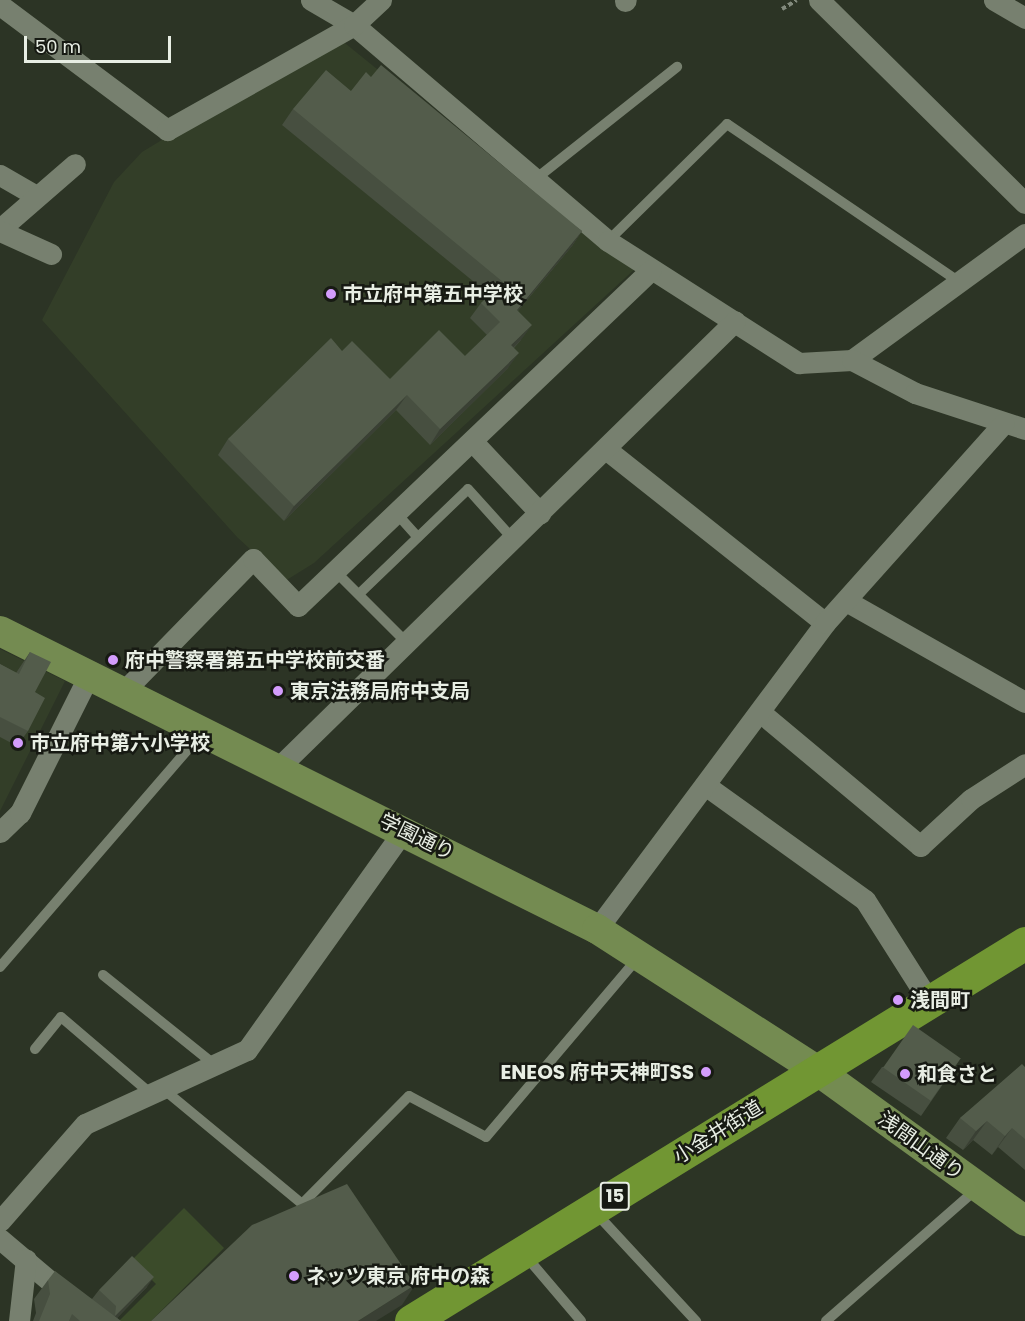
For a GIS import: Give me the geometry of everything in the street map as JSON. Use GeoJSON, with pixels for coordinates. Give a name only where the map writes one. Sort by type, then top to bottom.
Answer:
{"type":"FeatureCollection","features":[{"type":"Feature","properties":{"kind":"main road","name":"小金井街道"},"geometry":{"type":"LineString","coordinates":[[411,1321],[1025,943]]}},
{"type":"Feature","properties":{"kind":"street"},"geometry":{"type":"LineString","coordinates":[[311,0],[354,25],[532,181],[608,241],[799,363],[852,360],[915,393],[1025,429]]}},
{"type":"Feature","properties":{"kind":"street"},"geometry":{"type":"LineString","coordinates":[[0,5],[167,130],[354,25],[381,0]]}},
{"type":"Feature","properties":{"kind":"street"},"geometry":{"type":"LineString","coordinates":[[819,0],[1025,204]]}},
{"type":"Feature","properties":{"kind":"street"},"geometry":{"type":"LineString","coordinates":[[994,0],[1021,10]]}},
{"type":"Feature","properties":{"kind":"street"},"geometry":{"type":"LineString","coordinates":[[51,254],[0,230],[34,195],[75,164]]}},
{"type":"Feature","properties":{"kind":"street"},"geometry":{"type":"LineString","coordinates":[[0,175],[34,195]]}},
{"type":"Feature","properties":{"kind":"street"},"geometry":{"type":"LineString","coordinates":[[852,360],[1025,234]]}},
{"type":"Feature","properties":{"kind":"street"},"geometry":{"type":"LineString","coordinates":[[123,692],[253,559],[298,606],[473,442],[651,270]]}},
{"type":"Feature","properties":{"kind":"street"},"geometry":{"type":"LineString","coordinates":[[278,768],[607,450],[735,321]]}},
{"type":"Feature","properties":{"kind":"street"},"geometry":{"type":"LineString","coordinates":[[597,929],[825,624],[848,602],[1004,423]]}},
{"type":"Feature","properties":{"kind":"street"},"geometry":{"type":"LineString","coordinates":[[473,442],[540,513]]}},
{"type":"Feature","properties":{"kind":"street"},"geometry":{"type":"LineString","coordinates":[[607,450],[825,624]]}},
{"type":"Feature","properties":{"kind":"street"},"geometry":{"type":"LineString","coordinates":[[848,602],[1025,702]]}},
{"type":"Feature","properties":{"kind":"street","name":"学園通り"},"geometry":{"type":"LineString","coordinates":[[0,632],[278,768],[597,929],[818,1071]]}},
{"type":"Feature","properties":{"kind":"street"},"geometry":{"type":"LineString","coordinates":[[0,832],[20,813],[89,675]]}},
{"type":"Feature","properties":{"kind":"street"},"geometry":{"type":"LineString","coordinates":[[760,712],[920,846],[971,799],[1025,764]]}},
{"type":"Feature","properties":{"kind":"street"},"geometry":{"type":"LineString","coordinates":[[705,785],[865,900],[929,1002]]}},
{"type":"Feature","properties":{"kind":"street"},"geometry":{"type":"LineString","coordinates":[[0,1221],[85,1124],[247,1050],[279,1011],[403,831]]}},
{"type":"Feature","properties":{"kind":"street","name":"浅間山通り"},"geometry":{"type":"LineString","coordinates":[[818,1071],[1025,1221]]}},
{"type":"Feature","properties":{"kind":"street"},"geometry":{"type":"LineString","coordinates":[[0,1239],[97,1321]]}},
{"type":"Feature","properties":{"kind":"street"},"geometry":{"type":"LineString","coordinates":[[19,1321],[26,1259]]}},
{"type":"Feature","properties":{"kind":"lane"},"geometry":{"type":"LineString","coordinates":[[532,181],[677,67]]}},
{"type":"Feature","properties":{"kind":"lane"},"geometry":{"type":"LineString","coordinates":[[608,241],[728,124],[958,281]]}},
{"type":"Feature","properties":{"kind":"lane"},"geometry":{"type":"LineString","coordinates":[[358,594],[468,489],[513,539]]}},
{"type":"Feature","properties":{"kind":"lane"},"geometry":{"type":"LineString","coordinates":[[397,514],[418,537]]}},
{"type":"Feature","properties":{"kind":"lane"},"geometry":{"type":"LineString","coordinates":[[336,572],[406,642]]}},
{"type":"Feature","properties":{"kind":"lane"},"geometry":{"type":"LineString","coordinates":[[0,967],[202,732]]}},
{"type":"Feature","properties":{"kind":"lane"},"geometry":{"type":"LineString","coordinates":[[35,1049],[61,1017],[302,1204],[409,1096],[486,1137],[640,955]]}},
{"type":"Feature","properties":{"kind":"lane"},"geometry":{"type":"LineString","coordinates":[[103,975],[216,1065]]}},
{"type":"Feature","properties":{"kind":"lane"},"geometry":{"type":"LineString","coordinates":[[826,1321],[978,1188]]}},
{"type":"Feature","properties":{"kind":"lane"},"geometry":{"type":"LineString","coordinates":[[593,1209],[696,1321]]}},
{"type":"Feature","properties":{"kind":"lane"},"geometry":{"type":"LineString","coordinates":[[522,1252],[581,1321]]}},
{"type":"Feature","properties":{"kind":"path"},"geometry":{"type":"LineString","coordinates":[[782,9],[797,0]]}},
{"type":"Feature","properties":{"kind":"shaded area","name":"市立府中第五中学校"},"geometry":{"type":"Polygon","coordinates":[[[335,35],[525,189],[636,268],[314,563],[285,581],[237,537],[42,320],[114,182],[142,152],[335,35]]]}},
{"type":"Feature","properties":{"kind":"shaded area","name":"市立府中第六小学校"},"geometry":{"type":"Polygon","coordinates":[[[0,649],[65,681],[0,811],[0,649]]]}},
{"type":"Feature","properties":{"kind":"shaded area"},"geometry":{"type":"Polygon","coordinates":[[[184,1208],[224,1248],[151,1321],[119,1321],[156,1284],[132,1260],[184,1208]]]}},
{"type":"Feature","properties":{"kind":"building"},"geometry":{"type":"Polygon","coordinates":[[[381,65],[582,231],[517,310],[532,325],[511,345],[519,353],[440,429],[407,395],[294,506],[228,439],[331,338],[342,351],[352,341],[390,379],[439,330],[465,356],[500,322],[481,303],[503,282],[293,109],[326,70],[351,91],[366,72],[371,77],[381,65]]]}},
{"type":"Feature","properties":{"kind":"building"},"geometry":{"type":"Polygon","coordinates":[[[30,652],[51,662],[35,692],[45,698],[28,731],[0,717],[0,664],[19,674],[30,652]]]}},
{"type":"Feature","properties":{"kind":"building"},"geometry":{"type":"Polygon","coordinates":[[[913,1025],[961,1058],[931,1101],[883,1068],[913,1025]]]}},
{"type":"Feature","properties":{"kind":"building"},"geometry":{"type":"Polygon","coordinates":[[[1022,1064],[1025,1067],[1025,1139],[1012,1128],[1005,1136],[987,1121],[976,1131],[960,1118],[1022,1064]]]}},
{"type":"Feature","properties":{"kind":"building","name":"ネッツ東京 府中の森"},"geometry":{"type":"Polygon","coordinates":[[[347,1184],[415,1285],[358,1321],[151,1321],[252,1225],[347,1184]]]}},
{"type":"Feature","properties":{"kind":"building"},"geometry":{"type":"Polygon","coordinates":[[[132,1256],[154,1277],[115,1316],[116,1306],[99,1290],[132,1256]]]}},
{"type":"Feature","properties":{"kind":"building"},"geometry":{"type":"Polygon","coordinates":[[[55,1271],[121,1321],[80,1321],[72,1314],[69,1321],[39,1321],[50,1294],[48,1280],[55,1271]]]}},
{"type":"Feature","properties":{"kind":"place","name":"市立府中第五中学校"},"geometry":{"type":"Point","coordinates":[331,294]}},
{"type":"Feature","properties":{"kind":"place","name":"府中警察署第五中学校前交番"},"geometry":{"type":"Point","coordinates":[113,660]}},
{"type":"Feature","properties":{"kind":"place","name":"東京法務局府中支局"},"geometry":{"type":"Point","coordinates":[278,691]}},
{"type":"Feature","properties":{"kind":"place","name":"市立府中第六小学校"},"geometry":{"type":"Point","coordinates":[18,743]}},
{"type":"Feature","properties":{"kind":"place","name":"浅間町"},"geometry":{"type":"Point","coordinates":[898,1000]}},
{"type":"Feature","properties":{"kind":"place","name":"ENEOS 府中天神町SS"},"geometry":{"type":"Point","coordinates":[706,1072]}},
{"type":"Feature","properties":{"kind":"place","name":"和食さと"},"geometry":{"type":"Point","coordinates":[905,1074]}},
{"type":"Feature","properties":{"kind":"place","name":"ネッツ東京 府中の森"},"geometry":{"type":"Point","coordinates":[294,1276]}}]}
